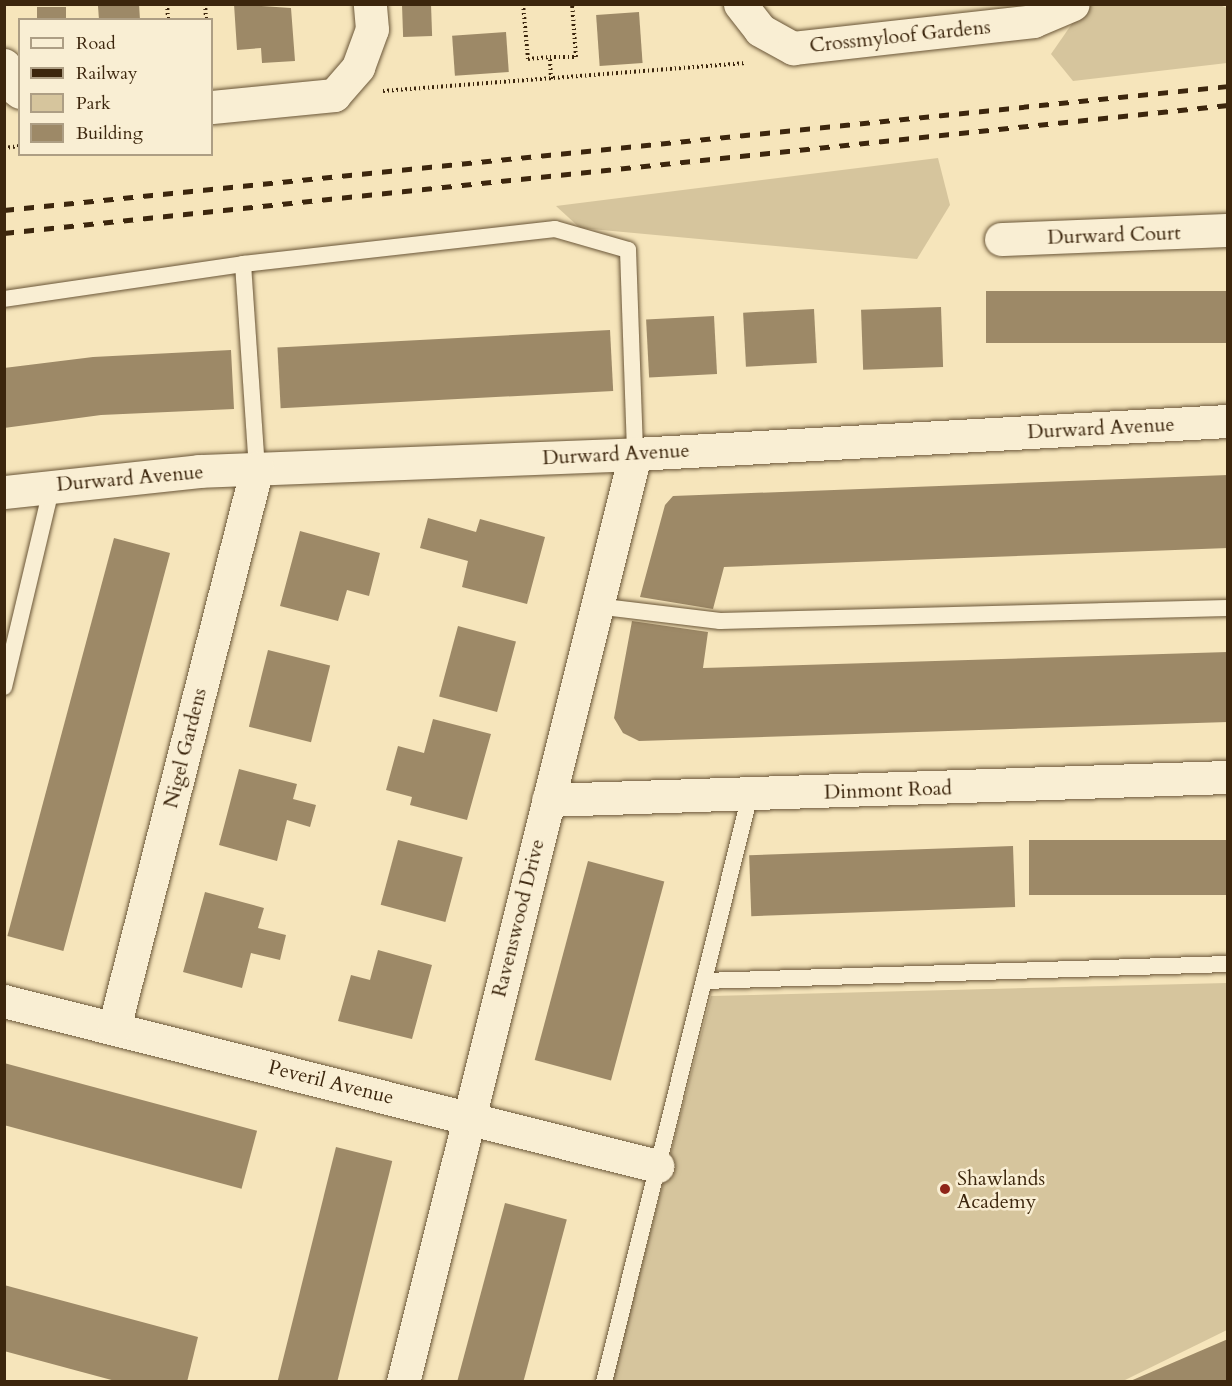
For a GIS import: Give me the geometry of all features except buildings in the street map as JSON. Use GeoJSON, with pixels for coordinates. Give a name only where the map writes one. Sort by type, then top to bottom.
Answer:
{"type":"FeatureCollection","features":[{"type":"Feature","properties":{"kind":"street"},"geometry":{"type":"LineString","coordinates":[[213,107],[334,95],[358,67],[372,29],[370,4]]}},
{"type":"Feature","properties":{"kind":"street","name":"Crossmyloof Gardens"},"geometry":{"type":"LineString","coordinates":[[740,4],[760,30],[793,48],[1033,21],[1073,4]]}},
{"type":"Feature","properties":{"kind":"street"},"geometry":{"type":"LineString","coordinates":[[4,65],[11,85],[18,90]]}},
{"type":"Feature","properties":{"kind":"street","name":"Durward Court"},"geometry":{"type":"LineString","coordinates":[[1001,239],[1227,230]]}},
{"type":"Feature","properties":{"kind":"street","name":"Durward Avenue"},"geometry":{"type":"LineString","coordinates":[[4,492],[52,485],[257,468],[635,454],[1227,421]]}},
{"type":"Feature","properties":{"kind":"street","name":"Ravenswood Drive"},"geometry":{"type":"LineString","coordinates":[[403,1382],[635,454]]}},
{"type":"Feature","properties":{"kind":"street","name":"Nigel Gardens"},"geometry":{"type":"LineString","coordinates":[[114,1028],[257,468]]}},
{"type":"Feature","properties":{"kind":"street","name":"Dinmont Road"},"geometry":{"type":"LineString","coordinates":[[548,800],[750,795],[1227,777]]}},
{"type":"Feature","properties":{"kind":"street","name":"Peveril Avenue"},"geometry":{"type":"LineString","coordinates":[[4,1001],[469,1116],[657,1166]]}},
{"type":"Feature","properties":{"kind":"lane"},"geometry":{"type":"LineString","coordinates":[[4,299],[243,264],[555,229],[628,250],[635,454]]}},
{"type":"Feature","properties":{"kind":"lane"},"geometry":{"type":"LineString","coordinates":[[243,264],[257,468]]}},
{"type":"Feature","properties":{"kind":"lane"},"geometry":{"type":"LineString","coordinates":[[4,687],[52,485]]}},
{"type":"Feature","properties":{"kind":"lane"},"geometry":{"type":"LineString","coordinates":[[596,606],[720,621],[1227,608]]}},
{"type":"Feature","properties":{"kind":"lane"},"geometry":{"type":"LineString","coordinates":[[604,1382],[750,795]]}},
{"type":"Feature","properties":{"kind":"lane"},"geometry":{"type":"LineString","coordinates":[[704,981],[1227,964]]}},
{"type":"Feature","properties":{"kind":"path"},"geometry":{"type":"LineString","coordinates":[[523,4],[528,59],[576,57],[572,4]]}},
{"type":"Feature","properties":{"kind":"path"},"geometry":{"type":"LineString","coordinates":[[334,95],[749,63],[793,48]]}},
{"type":"Feature","properties":{"kind":"path"},"geometry":{"type":"LineString","coordinates":[[550,57],[551,80]]}},
{"type":"Feature","properties":{"kind":"green space"},"geometry":{"type":"Polygon","coordinates":[[[1217,4],[1227,8],[1227,63],[1073,81],[1051,54],[1085,5],[1217,4]]]}},
{"type":"Feature","properties":{"kind":"green space"},"geometry":{"type":"Polygon","coordinates":[[[938,158],[950,205],[917,259],[580,228],[556,206],[938,158]]]}},
{"type":"Feature","properties":{"kind":"green space","name":"Shawlands Academy"},"geometry":{"type":"Polygon","coordinates":[[[1227,983],[1227,1330],[1123,1381],[612,1382],[711,996],[1227,983]]]}},
{"type":"Feature","properties":{"kind":"railway"},"geometry":{"type":"LineString","coordinates":[[4,210],[1228,86]]}},
{"type":"Feature","properties":{"kind":"railway"},"geometry":{"type":"LineString","coordinates":[[4,233],[1228,105]]}},
{"type":"Feature","properties":{"kind":"place","name":"Shawlands Academy"},"geometry":{"type":"Point","coordinates":[945,1189]}}]}
